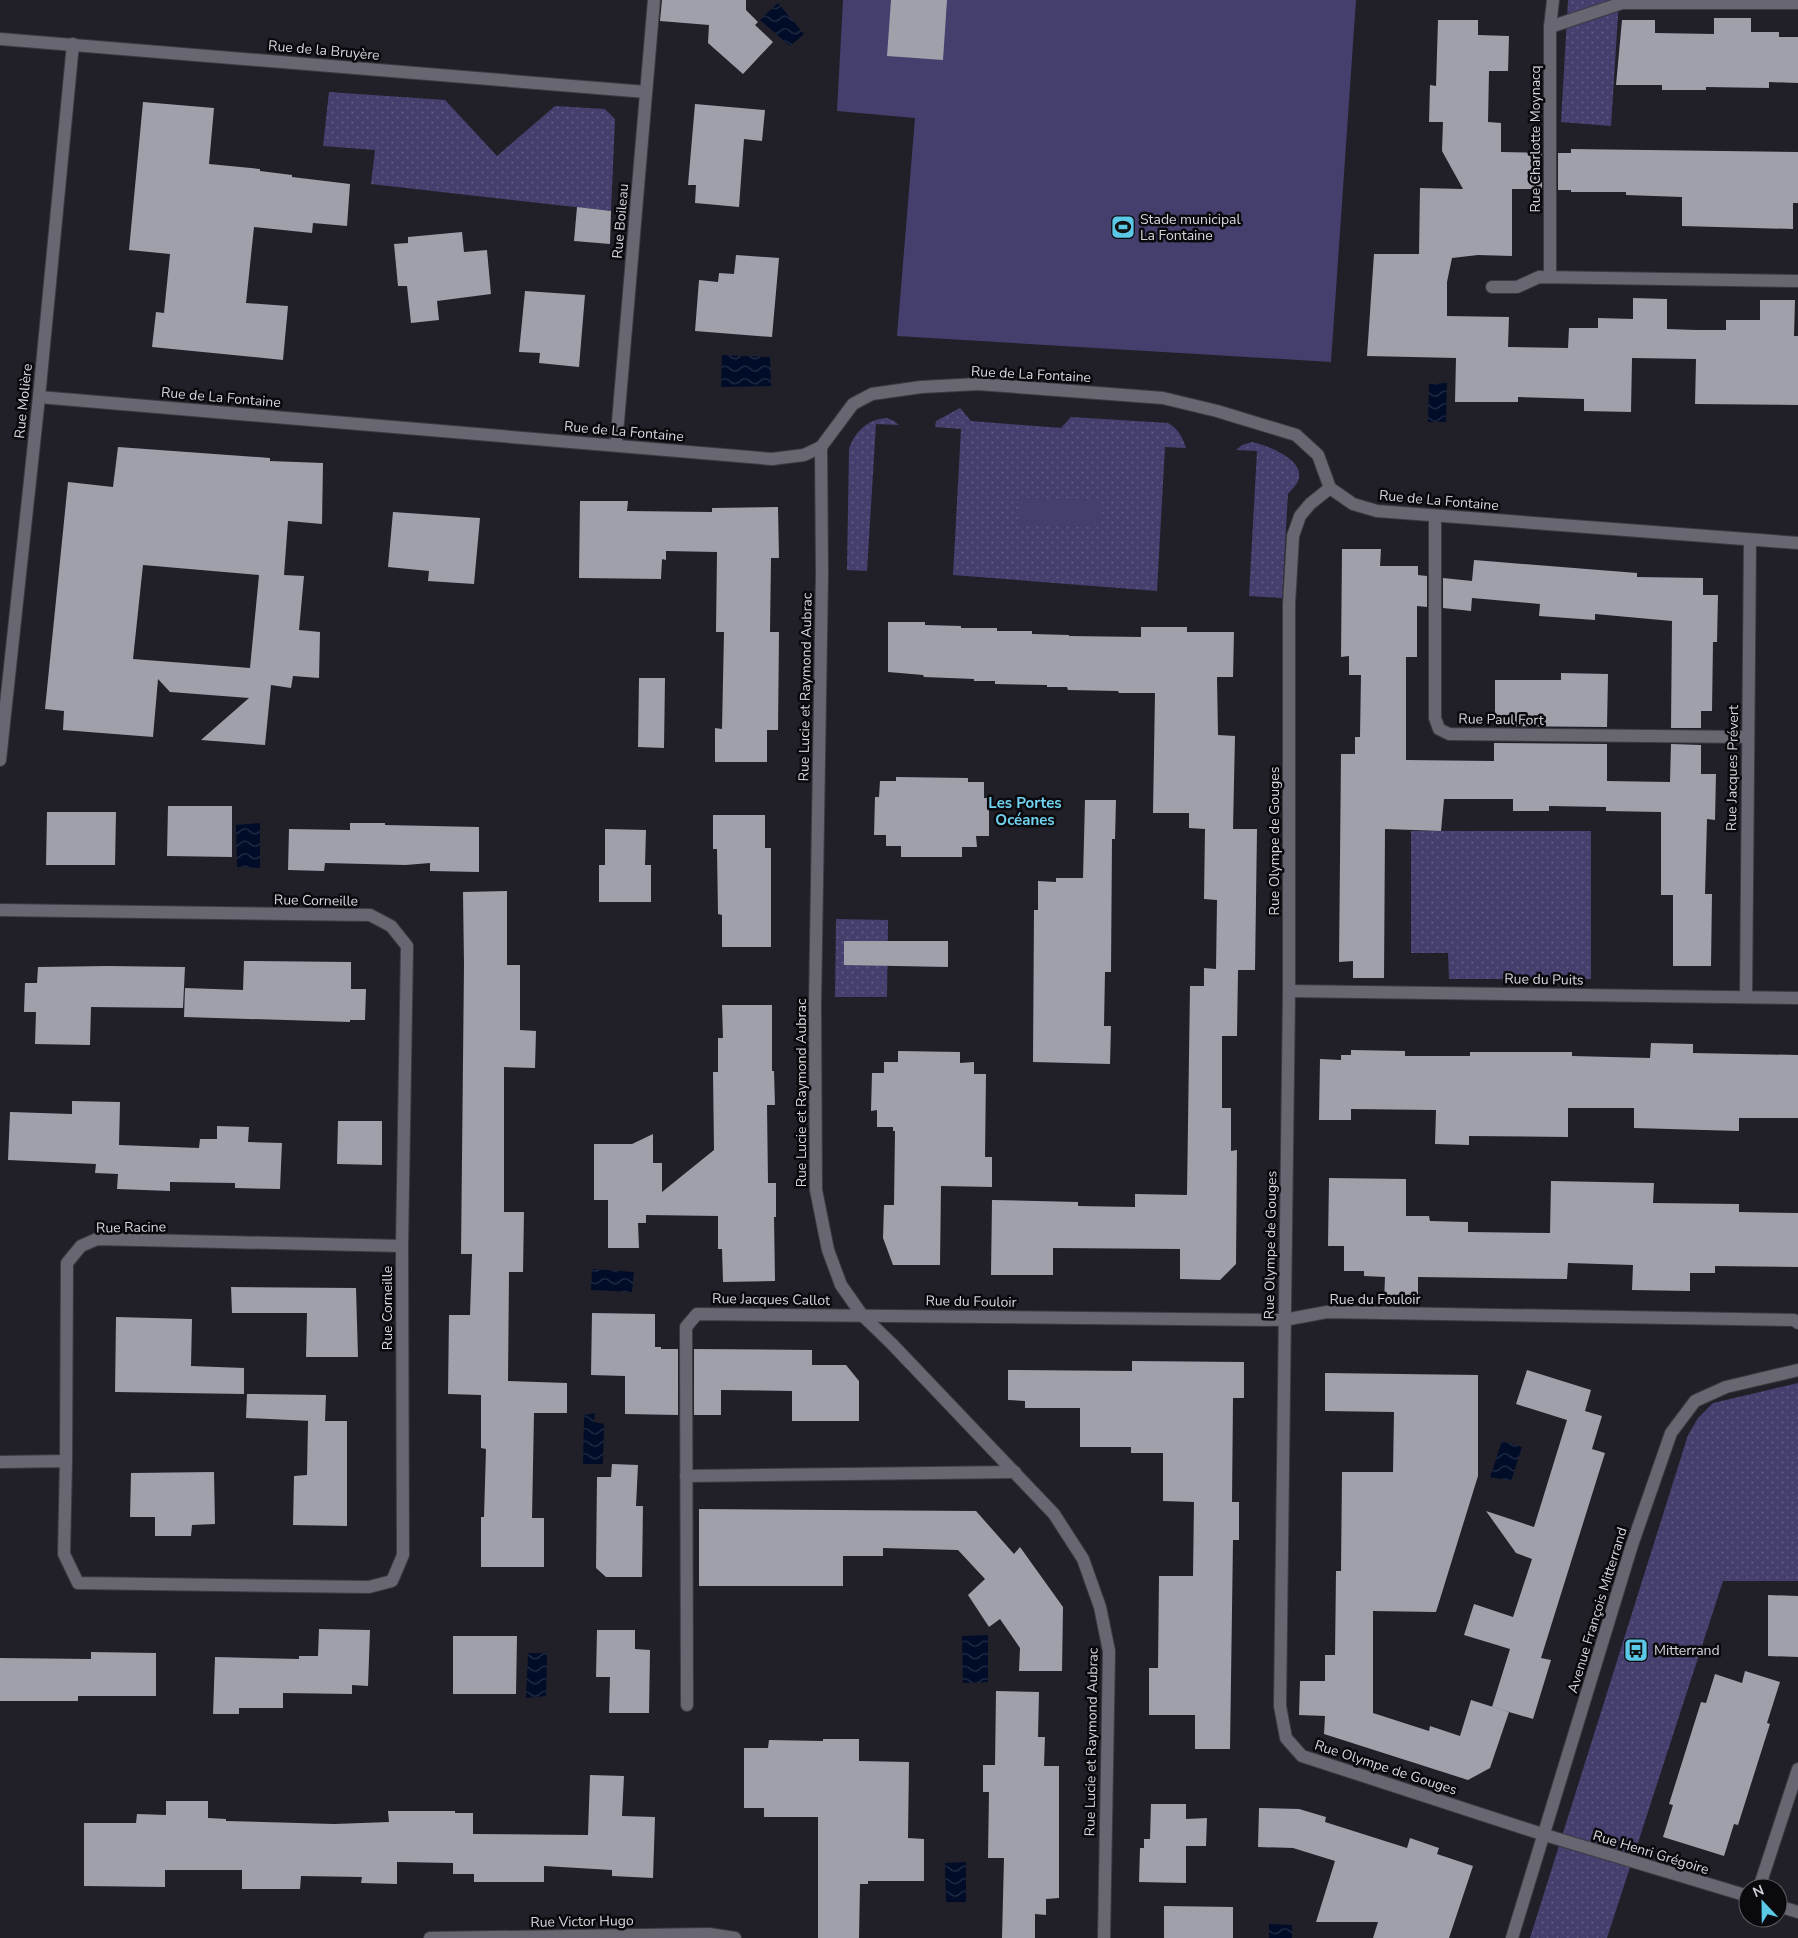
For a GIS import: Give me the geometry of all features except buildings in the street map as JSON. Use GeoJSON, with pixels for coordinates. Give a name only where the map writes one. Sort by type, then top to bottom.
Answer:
{"type":"FeatureCollection","features":[{"type":"Feature","properties":{"kind":"street","name":"Rue Boileau"},"geometry":{"type":"LineString","coordinates":[[616,445],[654,0]]}},
{"type":"Feature","properties":{"kind":"street","name":"Rue Charlotte Moynacq"},"geometry":{"type":"LineString","coordinates":[[1550,277],[1550,27],[1553,0]]}},
{"type":"Feature","properties":{"kind":"street"},"geometry":{"type":"LineString","coordinates":[[1550,27],[1622,3],[1798,3]]}},
{"type":"Feature","properties":{"kind":"street","name":"Rue de la Bruyère"},"geometry":{"type":"LineString","coordinates":[[0,39],[646,92]]}},
{"type":"Feature","properties":{"kind":"street","name":"Rue Molière"},"geometry":{"type":"LineString","coordinates":[[0,760],[39,397],[73,44]]}},
{"type":"Feature","properties":{"kind":"street"},"geometry":{"type":"LineString","coordinates":[[1492,287],[1517,287],[1539,277],[1798,281]]}},
{"type":"Feature","properties":{"kind":"street","name":"Rue de La Fontaine"},"geometry":{"type":"LineString","coordinates":[[39,397],[772,459],[804,455],[821,447],[853,404],[872,394],[921,387],[978,384],[1163,398],[1217,410],[1296,435],[1318,455],[1330,488],[1354,504],[1377,511],[1798,543]]}},
{"type":"Feature","properties":{"kind":"street","name":"Rue Lucie et Raymond Aubrac"},"geometry":{"type":"LineString","coordinates":[[821,447],[822,564],[815,1005],[816,1190],[832,1259],[841,1285],[862,1315],[1054,1514],[1083,1559],[1100,1607],[1108,1651],[1104,1938]]}},
{"type":"Feature","properties":{"kind":"street","name":"Rue Olympe de Gouges"},"geometry":{"type":"LineString","coordinates":[[1330,488],[1310,504],[1300,516],[1293,536],[1289,604],[1289,992],[1280,1706],[1286,1738],[1302,1756],[1545,1835]]}},
{"type":"Feature","properties":{"kind":"street","name":"Rue Paul Fort"},"geometry":{"type":"LineString","coordinates":[[1436,516],[1435,718],[1439,729],[1449,734],[1748,737]]}},
{"type":"Feature","properties":{"kind":"street","name":"Rue Jacques Prévert"},"geometry":{"type":"LineString","coordinates":[[1746,997],[1750,540]]}},
{"type":"Feature","properties":{"kind":"street","name":"Rue Corneille"},"geometry":{"type":"LineString","coordinates":[[0,910],[370,915],[391,926],[407,946],[402,1246],[403,1554],[392,1581],[369,1587],[78,1583],[64,1554],[66,1461]]}},
{"type":"Feature","properties":{"kind":"street","name":"Rue du Puits"},"geometry":{"type":"LineString","coordinates":[[1289,992],[1798,998]]}},
{"type":"Feature","properties":{"kind":"street","name":"Rue Racine"},"geometry":{"type":"LineString","coordinates":[[66,1461],[67,1263],[81,1246],[97,1240],[402,1246]]}},
{"type":"Feature","properties":{"kind":"street","name":"Rue du Fouloir"},"geometry":{"type":"LineString","coordinates":[[862,1315],[1284,1320],[1327,1312],[1794,1320],[1798,1323]]}},
{"type":"Feature","properties":{"kind":"street","name":"Rue Jacques Callot"},"geometry":{"type":"LineString","coordinates":[[687,1705],[686,1327],[697,1314],[862,1315]]}},
{"type":"Feature","properties":{"kind":"street","name":"Avenue François Mitterrand"},"geometry":{"type":"LineString","coordinates":[[1512,1938],[1632,1545],[1671,1433],[1695,1401],[1726,1387],[1766,1376],[1798,1370]]}},
{"type":"Feature","properties":{"kind":"street"},"geometry":{"type":"LineString","coordinates":[[0,1462],[66,1461]]}},
{"type":"Feature","properties":{"kind":"street"},"geometry":{"type":"LineString","coordinates":[[686,1476],[1015,1472]]}},
{"type":"Feature","properties":{"kind":"street"},"geometry":{"type":"LineString","coordinates":[[1761,1878],[1798,1769]]}},
{"type":"Feature","properties":{"kind":"street","name":"Rue Henri Grégoire"},"geometry":{"type":"LineString","coordinates":[[1545,1835],[1738,1893]]}},
{"type":"Feature","properties":{"kind":"street","name":"Rue Victor Hugo"},"geometry":{"type":"LineString","coordinates":[[430,1938],[709,1934],[735,1938]]}},
{"type":"Feature","properties":{"kind":"shaded area","name":"Stade municipal La Fontaine"},"geometry":{"type":"Polygon","coordinates":[[[843,0],[1356,0],[1331,362],[897,336],[915,118],[837,111],[843,0]]]}},
{"type":"Feature","properties":{"kind":"shaded area"},"geometry":{"type":"Polygon","coordinates":[[[1568,0],[1619,0],[1611,126],[1561,122],[1568,0]]]}},
{"type":"Feature","properties":{"kind":"shaded area"},"geometry":{"type":"Polygon","coordinates":[[[329,92],[445,100],[497,156],[555,106],[605,109],[615,119],[611,211],[371,184],[375,150],[323,146],[329,92]]]}},
{"type":"Feature","properties":{"kind":"shaded area"},"geometry":{"type":"Polygon","coordinates":[[[960,408],[971,421],[1061,428],[1071,417],[1168,423],[1175,428],[1186,448],[1165,447],[1157,591],[953,575],[961,429],[935,427],[936,421],[960,408]]]}},
{"type":"Feature","properties":{"kind":"shaded area"},"geometry":{"type":"Polygon","coordinates":[[[887,418],[899,425],[876,424],[867,571],[847,570],[849,449],[863,427],[874,421],[887,418]]]}},
{"type":"Feature","properties":{"kind":"shaded area"},"geometry":{"type":"Polygon","coordinates":[[[1252,442],[1266,446],[1284,455],[1297,466],[1299,473],[1297,483],[1288,494],[1282,598],[1249,596],[1257,451],[1236,450],[1242,445],[1252,442]]]}},
{"type":"Feature","properties":{"kind":"shaded area"},"geometry":{"type":"Polygon","coordinates":[[[1022,498],[1101,500],[1100,527],[1021,524],[1022,498]]]}},
{"type":"Feature","properties":{"kind":"shaded area"},"geometry":{"type":"Polygon","coordinates":[[[1411,831],[1591,831],[1591,979],[1449,979],[1448,953],[1411,953],[1411,831]]]}},
{"type":"Feature","properties":{"kind":"shaded area"},"geometry":{"type":"Polygon","coordinates":[[[836,919],[888,920],[887,997],[835,997],[836,919]]]}},
{"type":"Feature","properties":{"kind":"shaded area"},"geometry":{"type":"Polygon","coordinates":[[[1798,1383],[1798,1581],[1723,1581],[1607,1938],[1530,1938],[1688,1435],[1698,1418],[1713,1403],[1798,1383]]]}},
{"type":"Feature","properties":{"kind":"water"},"geometry":{"type":"Polygon","coordinates":[[[778,3],[804,34],[790,46],[760,20],[778,3]]]}},
{"type":"Feature","properties":{"kind":"water"},"geometry":{"type":"Polygon","coordinates":[[[722,355],[770,357],[771,386],[721,387],[722,355]]]}},
{"type":"Feature","properties":{"kind":"water"},"geometry":{"type":"Polygon","coordinates":[[[1447,383],[1446,422],[1428,422],[1429,384],[1447,383]]]}},
{"type":"Feature","properties":{"kind":"water"},"geometry":{"type":"Polygon","coordinates":[[[260,823],[260,868],[237,867],[236,825],[260,823]]]}},
{"type":"Feature","properties":{"kind":"water"},"geometry":{"type":"Polygon","coordinates":[[[592,1269],[634,1272],[632,1292],[591,1290],[592,1269]]]}},
{"type":"Feature","properties":{"kind":"water"},"geometry":{"type":"Polygon","coordinates":[[[595,1413],[594,1422],[604,1424],[603,1464],[583,1464],[584,1415],[595,1413]]]}},
{"type":"Feature","properties":{"kind":"water"},"geometry":{"type":"Polygon","coordinates":[[[1502,1441],[1522,1447],[1511,1481],[1490,1477],[1502,1441]]]}},
{"type":"Feature","properties":{"kind":"water"},"geometry":{"type":"Polygon","coordinates":[[[988,1635],[988,1682],[963,1683],[962,1636],[988,1635]]]}},
{"type":"Feature","properties":{"kind":"water"},"geometry":{"type":"Polygon","coordinates":[[[528,1653],[547,1653],[546,1696],[526,1698],[528,1653]]]}},
{"type":"Feature","properties":{"kind":"water"},"geometry":{"type":"Polygon","coordinates":[[[966,1862],[966,1902],[946,1902],[945,1863],[966,1862]]]}},
{"type":"Feature","properties":{"kind":"water"},"geometry":{"type":"Polygon","coordinates":[[[1269,1924],[1292,1925],[1292,1938],[1269,1938],[1269,1924]]]}},
{"type":"Feature","properties":{"kind":"place","name":"Stade municipal La Fontaine"},"geometry":{"type":"Point","coordinates":[1123,227]}},
{"type":"Feature","properties":{"kind":"place","name":"Mitterrand"},"geometry":{"type":"Point","coordinates":[1636,1650]}},
{"type":"Feature","properties":{"kind":"district","name":"Les Portes Océanes"},"geometry":{"type":"Point","coordinates":[1025,812]}}]}
